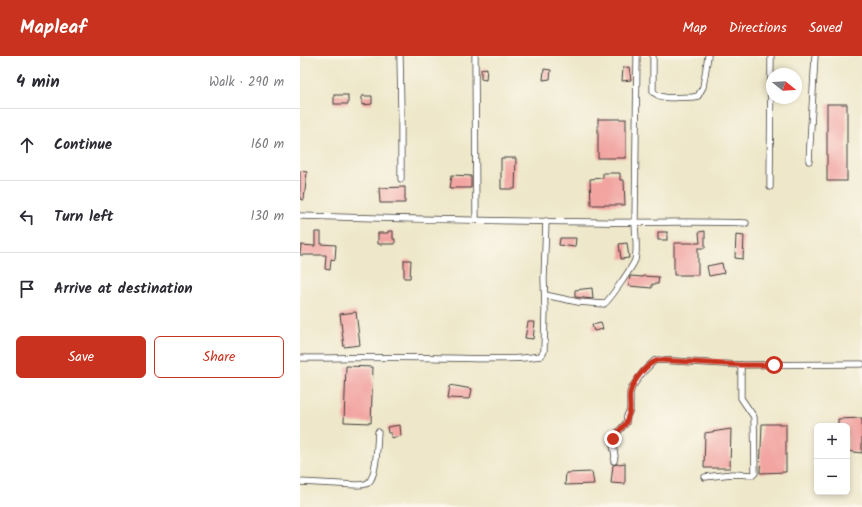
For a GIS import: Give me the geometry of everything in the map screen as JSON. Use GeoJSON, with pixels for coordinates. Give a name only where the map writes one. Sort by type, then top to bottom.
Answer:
{"type":"FeatureCollection","features":[{"type":"Feature","properties":{"kind":"street"},"geometry":{"type":"LineString","coordinates":[[400,56],[402,111],[401,179]]}},
{"type":"Feature","properties":{"kind":"street"},"geometry":{"type":"LineString","coordinates":[[475,56],[476,220]]}},
{"type":"Feature","properties":{"kind":"street"},"geometry":{"type":"LineString","coordinates":[[653,56],[653,91],[655,95],[660,98],[698,96],[703,86],[708,56]]}},
{"type":"Feature","properties":{"kind":"street"},"geometry":{"type":"LineString","coordinates":[[770,187],[772,56]]}},
{"type":"Feature","properties":{"kind":"street"},"geometry":{"type":"LineString","coordinates":[[809,161],[815,56]]}},
{"type":"Feature","properties":{"kind":"street"},"geometry":{"type":"LineString","coordinates":[[545,295],[595,304],[606,302],[634,263],[636,247],[635,221],[638,57]]}},
{"type":"Feature","properties":{"kind":"street"},"geometry":{"type":"LineString","coordinates":[[300,216],[599,222],[702,221],[746,223]]}},
{"type":"Feature","properties":{"kind":"street"},"geometry":{"type":"LineString","coordinates":[[300,358],[394,357],[496,360],[521,359],[541,356],[544,351],[546,221]]}},
{"type":"Feature","properties":{"kind":"street"},"geometry":{"type":"LineString","coordinates":[[614,461],[615,456],[612,440],[626,423],[630,410],[630,393],[637,379],[654,361],[741,365],[862,364]]}},
{"type":"Feature","properties":{"kind":"street"},"geometry":{"type":"LineString","coordinates":[[705,477],[732,474],[754,474],[754,419],[750,410],[741,398],[741,365]]}},
{"type":"Feature","properties":{"kind":"street"},"geometry":{"type":"LineString","coordinates":[[300,482],[331,485],[365,485],[370,482],[376,459],[378,432]]}},
{"type":"Feature","properties":{"kind":"building"},"geometry":{"type":"Polygon","coordinates":[[[629,67],[631,80],[622,81],[623,68],[629,67]]]}},
{"type":"Feature","properties":{"kind":"building"},"geometry":{"type":"Polygon","coordinates":[[[487,68],[486,80],[481,79],[481,69],[487,68]]]}},
{"type":"Feature","properties":{"kind":"building"},"geometry":{"type":"Polygon","coordinates":[[[544,69],[551,70],[550,79],[543,80],[544,69]]]}},
{"type":"Feature","properties":{"kind":"building"},"geometry":{"type":"Polygon","coordinates":[[[334,95],[348,95],[348,104],[334,104],[334,95]]]}},
{"type":"Feature","properties":{"kind":"building"},"geometry":{"type":"Polygon","coordinates":[[[362,96],[372,96],[372,104],[362,105],[362,96]]]}},
{"type":"Feature","properties":{"kind":"building"},"geometry":{"type":"Polygon","coordinates":[[[827,104],[847,104],[847,181],[827,181],[827,104]]]}},
{"type":"Feature","properties":{"kind":"building"},"geometry":{"type":"Polygon","coordinates":[[[598,119],[626,119],[626,158],[598,158],[598,119]]]}},
{"type":"Feature","properties":{"kind":"building"},"geometry":{"type":"Polygon","coordinates":[[[501,158],[516,158],[515,189],[501,189],[501,158]]]}},
{"type":"Feature","properties":{"kind":"building"},"geometry":{"type":"Polygon","coordinates":[[[300,171],[307,172],[304,200],[300,199],[300,171]]]}},
{"type":"Feature","properties":{"kind":"building"},"geometry":{"type":"Polygon","coordinates":[[[603,173],[620,173],[620,180],[624,180],[625,205],[591,205],[590,179],[603,178],[603,173]]]}},
{"type":"Feature","properties":{"kind":"building"},"geometry":{"type":"Polygon","coordinates":[[[452,175],[471,176],[471,188],[450,188],[452,175]]]}},
{"type":"Feature","properties":{"kind":"building"},"geometry":{"type":"Polygon","coordinates":[[[405,187],[405,203],[380,203],[379,188],[405,187]]]}},
{"type":"Feature","properties":{"kind":"building"},"geometry":{"type":"Polygon","coordinates":[[[388,231],[393,231],[393,239],[395,239],[395,244],[378,244],[378,233],[388,233],[388,231]]]}},
{"type":"Feature","properties":{"kind":"building"},"geometry":{"type":"Polygon","coordinates":[[[705,231],[705,248],[698,248],[698,275],[674,275],[674,243],[700,243],[699,232],[705,231]]]}},
{"type":"Feature","properties":{"kind":"building"},"geometry":{"type":"Polygon","coordinates":[[[315,232],[321,232],[321,244],[336,245],[335,260],[331,259],[330,270],[325,269],[326,255],[300,255],[301,245],[315,246],[315,232]]]}},
{"type":"Feature","properties":{"kind":"building"},"geometry":{"type":"Polygon","coordinates":[[[658,232],[667,232],[667,240],[658,240],[658,232]]]}},
{"type":"Feature","properties":{"kind":"building"},"geometry":{"type":"Polygon","coordinates":[[[736,235],[744,236],[743,259],[735,258],[736,235]]]}},
{"type":"Feature","properties":{"kind":"building"},"geometry":{"type":"Polygon","coordinates":[[[560,238],[576,238],[575,247],[559,245],[560,238]]]}},
{"type":"Feature","properties":{"kind":"building"},"geometry":{"type":"Polygon","coordinates":[[[627,243],[629,258],[621,259],[619,244],[627,243]]]}},
{"type":"Feature","properties":{"kind":"building"},"geometry":{"type":"Polygon","coordinates":[[[404,260],[411,260],[410,278],[404,278],[404,260]]]}},
{"type":"Feature","properties":{"kind":"building"},"geometry":{"type":"Polygon","coordinates":[[[722,263],[724,273],[709,276],[707,266],[722,263]]]}},
{"type":"Feature","properties":{"kind":"building"},"geometry":{"type":"Polygon","coordinates":[[[630,276],[659,277],[658,284],[652,284],[652,288],[629,286],[630,276]]]}},
{"type":"Feature","properties":{"kind":"building"},"geometry":{"type":"Polygon","coordinates":[[[592,288],[593,299],[575,297],[575,290],[592,288]]]}},
{"type":"Feature","properties":{"kind":"building"},"geometry":{"type":"Polygon","coordinates":[[[356,312],[360,345],[344,347],[340,314],[356,312]]]}},
{"type":"Feature","properties":{"kind":"building"},"geometry":{"type":"Polygon","coordinates":[[[528,322],[535,322],[533,339],[525,338],[528,322]]]}},
{"type":"Feature","properties":{"kind":"building"},"geometry":{"type":"Polygon","coordinates":[[[601,323],[603,329],[594,331],[592,325],[601,323]]]}},
{"type":"Feature","properties":{"kind":"building"},"geometry":{"type":"Polygon","coordinates":[[[346,366],[373,367],[371,423],[344,422],[346,366]]]}},
{"type":"Feature","properties":{"kind":"building"},"geometry":{"type":"Polygon","coordinates":[[[450,385],[472,389],[470,399],[448,398],[450,385]]]}},
{"type":"Feature","properties":{"kind":"building"},"geometry":{"type":"Polygon","coordinates":[[[862,418],[862,453],[850,451],[850,423],[838,423],[838,419],[862,418]]]}},
{"type":"Feature","properties":{"kind":"building"},"geometry":{"type":"Polygon","coordinates":[[[762,424],[786,424],[786,472],[760,473],[762,424]]]}},
{"type":"Feature","properties":{"kind":"building"},"geometry":{"type":"Polygon","coordinates":[[[400,425],[401,436],[391,438],[391,433],[388,433],[387,427],[400,425]]]}},
{"type":"Feature","properties":{"kind":"building"},"geometry":{"type":"Polygon","coordinates":[[[731,429],[730,468],[704,468],[705,433],[731,429]]]}},
{"type":"Feature","properties":{"kind":"building"},"geometry":{"type":"Polygon","coordinates":[[[625,463],[625,484],[611,483],[613,465],[625,463]]]}},
{"type":"Feature","properties":{"kind":"building"},"geometry":{"type":"Polygon","coordinates":[[[592,472],[594,484],[565,485],[566,473],[592,472]]]}},
{"type":"Feature","properties":{"kind":"route"},"geometry":{"type":"LineString","coordinates":[[613,439],[626,423],[627,416],[630,412],[629,399],[632,387],[637,379],[654,361],[774,365]]}}]}
